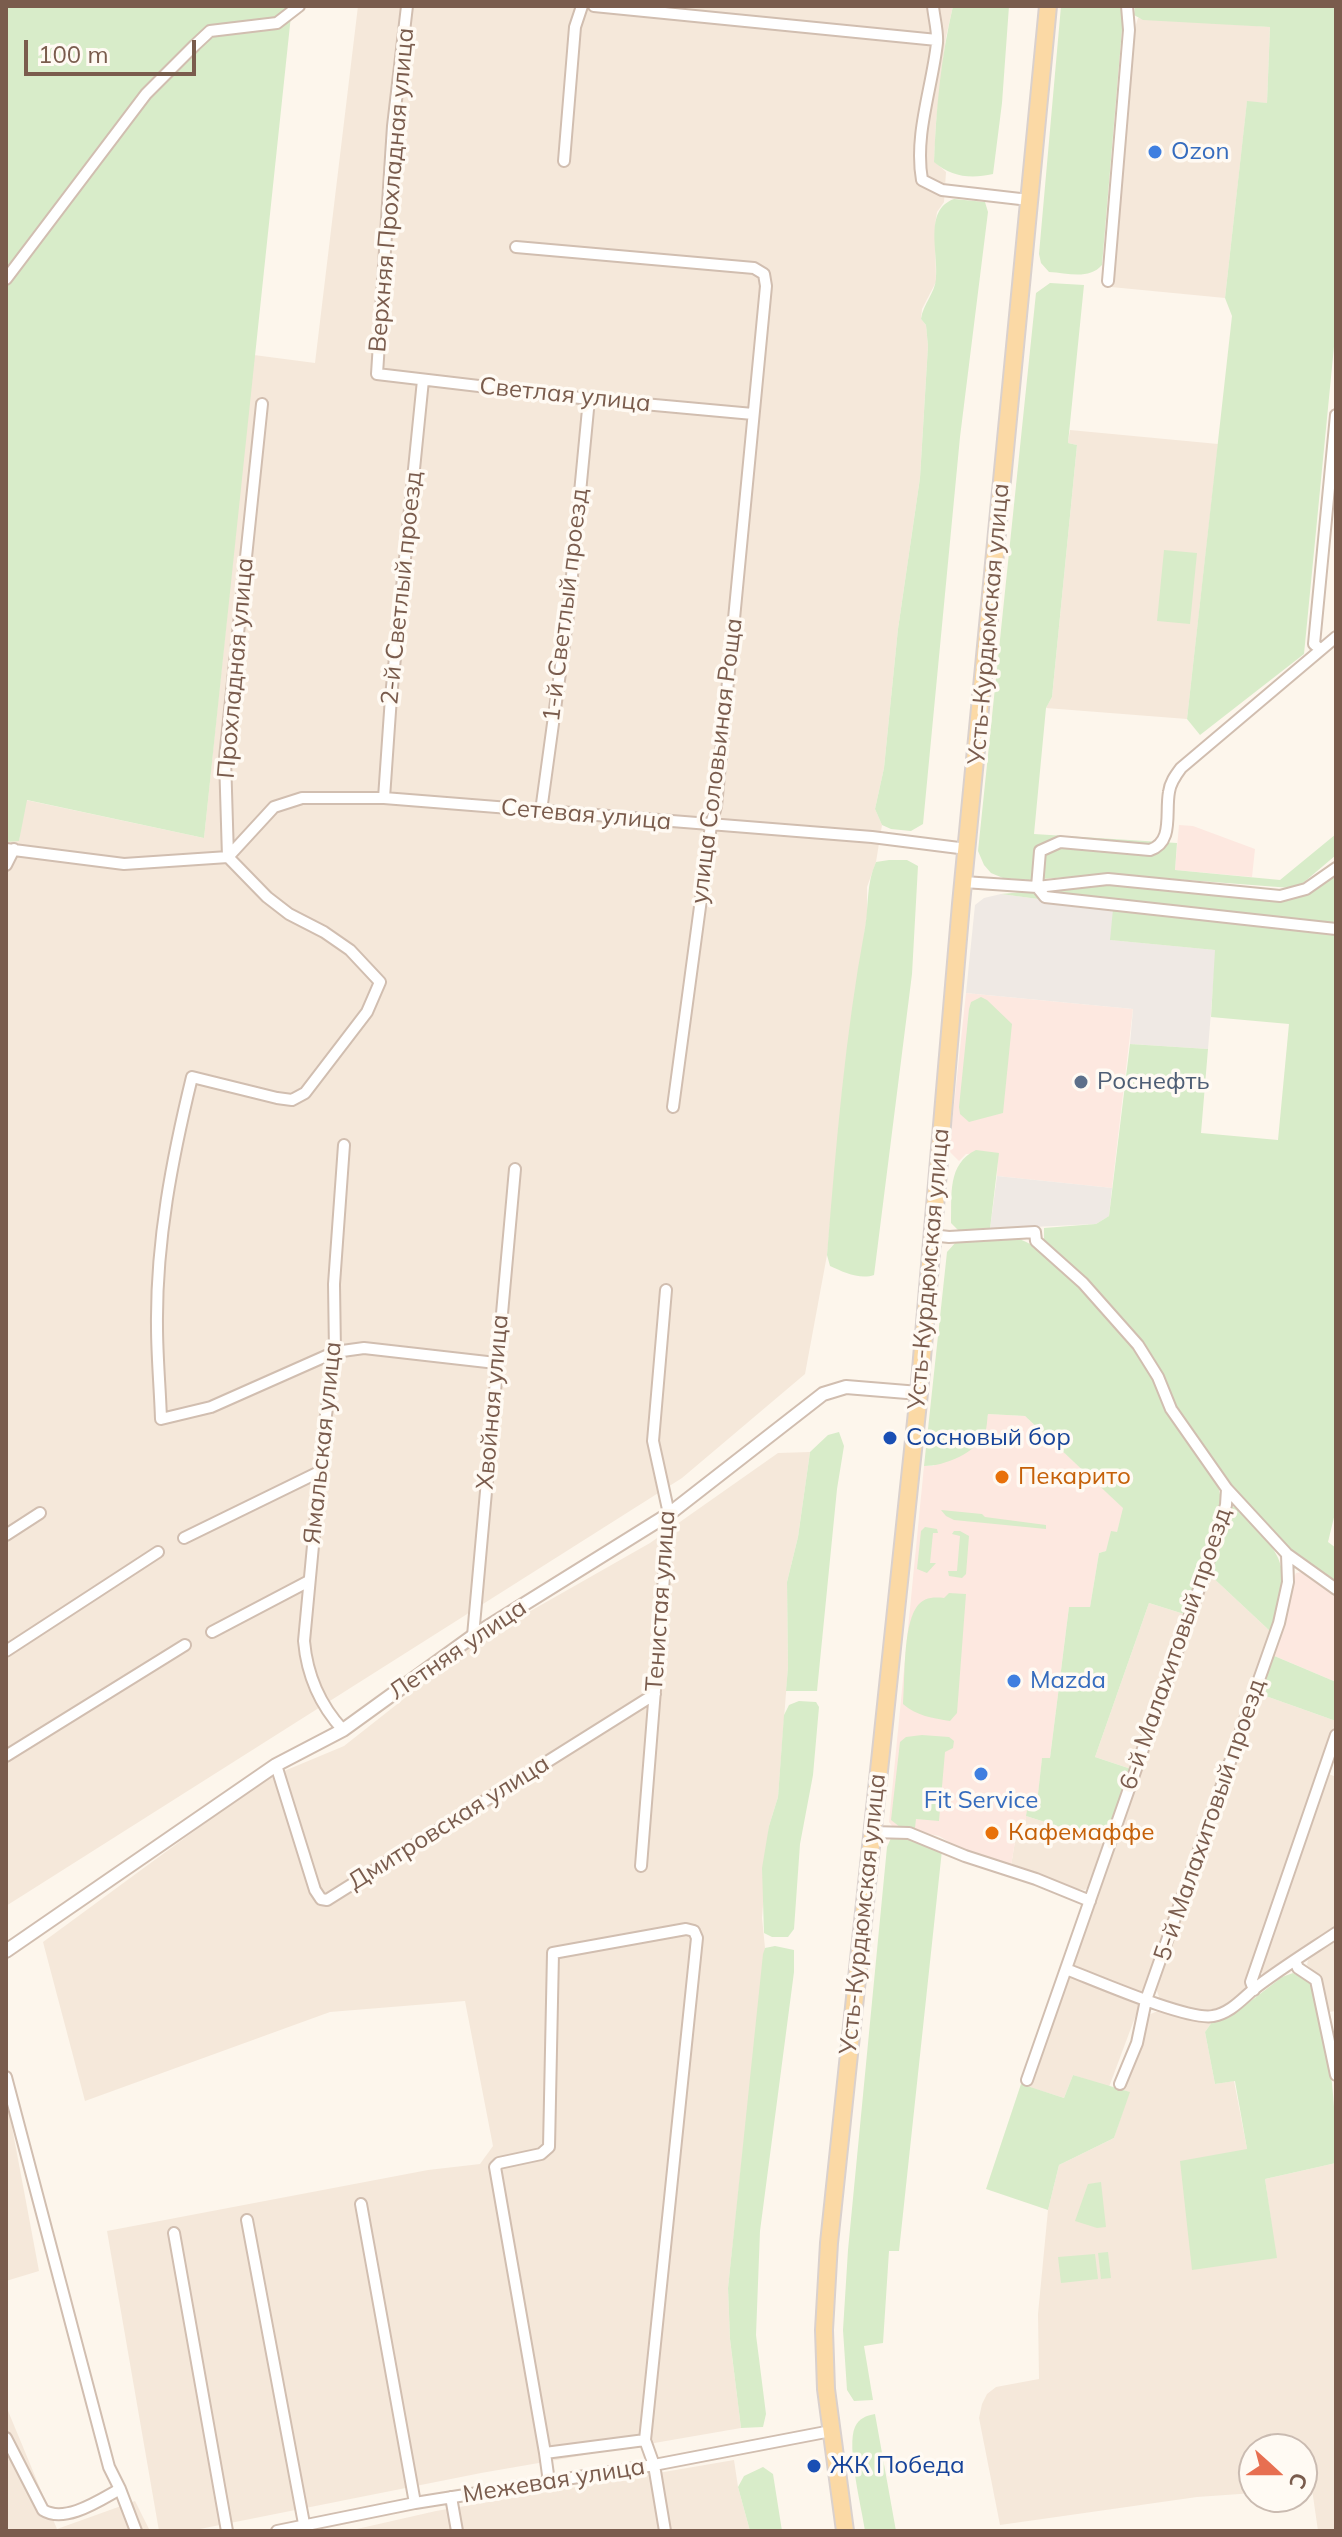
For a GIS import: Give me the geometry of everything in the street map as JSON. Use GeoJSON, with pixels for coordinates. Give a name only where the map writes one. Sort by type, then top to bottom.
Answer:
{"type":"FeatureCollection","features":[{"type":"Feature","properties":{"kind":"main road","name":"Усть-Курдюмская улица"},"geometry":{"type":"LineString","coordinates":[[845,2531],[831,2431],[824,2330],[829,2243],[919,1393],[931,1235],[1048,6]]}},
{"type":"Feature","properties":{"kind":"street"},"geometry":{"type":"LineString","coordinates":[[6,279],[146,94],[210,31],[277,23],[299,6]]}},
{"type":"Feature","properties":{"kind":"street","name":"Верхняя Прохладная улица"},"geometry":{"type":"LineString","coordinates":[[377,374],[393,126],[407,6]]}},
{"type":"Feature","properties":{"kind":"street"},"geometry":{"type":"LineString","coordinates":[[564,161],[575,27],[582,6]]}},
{"type":"Feature","properties":{"kind":"street"},"geometry":{"type":"LineString","coordinates":[[594,6],[937,40]]}},
{"type":"Feature","properties":{"kind":"street"},"geometry":{"type":"LineString","coordinates":[[725,18],[726,6]]}},
{"type":"Feature","properties":{"kind":"street"},"geometry":{"type":"LineString","coordinates":[[933,6],[937,40],[922,143],[922,180],[942,190],[1029,200]]}},
{"type":"Feature","properties":{"kind":"street"},"geometry":{"type":"LineString","coordinates":[[1108,281],[1129,30],[1127,6]]}},
{"type":"Feature","properties":{"kind":"street","name":"улица Соловьиная Роща"},"geometry":{"type":"LineString","coordinates":[[516,247],[754,268],[764,274],[766,286],[716,806],[673,1107]]}},
{"type":"Feature","properties":{"kind":"street","name":"Светлая улица"},"geometry":{"type":"LineString","coordinates":[[377,374],[589,399],[753,414]]}},
{"type":"Feature","properties":{"kind":"street","name":"2-й Светлый проезд"},"geometry":{"type":"LineString","coordinates":[[384,798],[391,697],[423,380]]}},
{"type":"Feature","properties":{"kind":"street","name":"1-й Светлый проезд"},"geometry":{"type":"LineString","coordinates":[[541,811],[569,607],[589,399]]}},
{"type":"Feature","properties":{"kind":"street","name":"Прохладная улица"},"geometry":{"type":"LineString","coordinates":[[228,857],[225,758],[262,404]]}},
{"type":"Feature","properties":{"kind":"street"},"geometry":{"type":"LineString","coordinates":[[1320,649],[1314,644],[1336,415]]}},
{"type":"Feature","properties":{"kind":"street"},"geometry":{"type":"LineString","coordinates":[[1336,637],[1181,768],[1169,789],[1165,838],[1160,847],[1150,850],[1060,842],[1052,844],[1040,851],[1037,887],[1045,897],[1336,929]]}},
{"type":"Feature","properties":{"kind":"street","name":"Сетевая улица"},"geometry":{"type":"LineString","coordinates":[[228,857],[274,807],[302,798],[384,798],[872,837],[967,849]]}},
{"type":"Feature","properties":{"kind":"street"},"geometry":{"type":"LineString","coordinates":[[6,865],[10,849],[124,864],[228,857],[267,897],[289,914],[350,950],[380,982],[367,1012],[305,1093],[292,1100],[192,1077],[177,1139],[162,1231],[157,1325],[161,1419],[211,1407],[335,1352],[364,1348],[496,1363]]}},
{"type":"Feature","properties":{"kind":"street"},"geometry":{"type":"LineString","coordinates":[[964,882],[1037,887],[1108,879],[1280,896],[1306,889],[1336,868]]}},
{"type":"Feature","properties":{"kind":"street","name":"Ямальская улица"},"geometry":{"type":"LineString","coordinates":[[343,1730],[329,1715],[306,1666],[304,1641],[319,1472],[335,1352],[334,1284],[344,1145]]}},
{"type":"Feature","properties":{"kind":"street","name":"Хвойная улица"},"geometry":{"type":"LineString","coordinates":[[473,1636],[515,1169]]}},
{"type":"Feature","properties":{"kind":"street"},"geometry":{"type":"LineString","coordinates":[[931,1235],[949,1237],[1035,1232],[1036,1241],[1083,1283],[1138,1345],[1158,1377],[1171,1409],[1227,1489],[1287,1554],[1336,1589]]}},
{"type":"Feature","properties":{"kind":"street","name":"Тенистая улица"},"geometry":{"type":"LineString","coordinates":[[641,1866],[669,1514],[653,1441],[666,1290]]}},
{"type":"Feature","properties":{"kind":"street","name":"Летняя улица"},"geometry":{"type":"LineString","coordinates":[[6,1951],[276,1765],[343,1730],[473,1636],[669,1514],[823,1394],[846,1387],[919,1393]]}},
{"type":"Feature","properties":{"kind":"street"},"geometry":{"type":"LineString","coordinates":[[184,1538],[319,1472]]}},
{"type":"Feature","properties":{"kind":"street","name":"6-й Малахитовый проезд"},"geometry":{"type":"LineString","coordinates":[[1027,2080],[1206,1569],[1226,1505],[1227,1489]]}},
{"type":"Feature","properties":{"kind":"street"},"geometry":{"type":"LineString","coordinates":[[6,1535],[40,1513]]}},
{"type":"Feature","properties":{"kind":"street"},"geometry":{"type":"LineString","coordinates":[[6,1651],[158,1552]]}},
{"type":"Feature","properties":{"kind":"street","name":"5-й Малахитовый проезд"},"geometry":{"type":"LineString","coordinates":[[1120,2084],[1137,2043],[1146,2000],[1279,1623],[1288,1582],[1287,1554]]}},
{"type":"Feature","properties":{"kind":"street"},"geometry":{"type":"LineString","coordinates":[[212,1632],[309,1581]]}},
{"type":"Feature","properties":{"kind":"street"},"geometry":{"type":"LineString","coordinates":[[6,1756],[185,1645]]}},
{"type":"Feature","properties":{"kind":"street","name":"Дмитровская улица"},"geometry":{"type":"LineString","coordinates":[[276,1765],[315,1890],[321,1899],[327,1900],[655,1694]]}},
{"type":"Feature","properties":{"kind":"street"},"geometry":{"type":"LineString","coordinates":[[1254,1990],[1251,1982],[1336,1735]]}},
{"type":"Feature","properties":{"kind":"street"},"geometry":{"type":"LineString","coordinates":[[872,1832],[909,1833],[1090,1901]]}},
{"type":"Feature","properties":{"kind":"street"},"geometry":{"type":"LineString","coordinates":[[549,2482],[494,2172],[499,2163],[541,2154],[549,2147],[553,1953],[690,1929],[697,1938],[645,2440],[654,2465],[665,2531]]}},
{"type":"Feature","properties":{"kind":"street"},"geometry":{"type":"LineString","coordinates":[[1066,1969],[1146,2000],[1197,2016],[1212,2017],[1227,2011],[1336,1933]]}},
{"type":"Feature","properties":{"kind":"street"},"geometry":{"type":"LineString","coordinates":[[1295,1961],[1298,1968],[1316,1980],[1336,2075]]}},
{"type":"Feature","properties":{"kind":"street"},"geometry":{"type":"LineString","coordinates":[[6,2077],[109,2467],[136,2531]]}},
{"type":"Feature","properties":{"kind":"street"},"geometry":{"type":"LineString","coordinates":[[361,2204],[415,2503]]}},
{"type":"Feature","properties":{"kind":"street"},"geometry":{"type":"LineString","coordinates":[[247,2220],[305,2528]]}},
{"type":"Feature","properties":{"kind":"street"},"geometry":{"type":"LineString","coordinates":[[174,2233],[227,2531]]}},
{"type":"Feature","properties":{"kind":"street","name":"Межевая улица"},"geometry":{"type":"LineString","coordinates":[[277,2531],[305,2528],[415,2503],[654,2465],[831,2431]]}},
{"type":"Feature","properties":{"kind":"street"},"geometry":{"type":"LineString","coordinates":[[6,2438],[37,2500],[43,2510],[51,2515],[62,2515],[120,2489]]}},
{"type":"Feature","properties":{"kind":"street"},"geometry":{"type":"LineString","coordinates":[[545,2453],[645,2440]]}},
{"type":"Feature","properties":{"kind":"street"},"geometry":{"type":"LineString","coordinates":[[451,2497],[457,2531]]}},
{"type":"Feature","properties":{"kind":"shaded area"},"geometry":{"type":"Polygon","coordinates":[[[358,6],[953,6],[946,37],[936,123],[934,161],[946,172],[944,202],[937,212],[935,225],[936,282],[922,309],[921,319],[926,325],[928,346],[920,478],[898,629],[884,768],[875,809],[882,825],[876,862],[867,887],[867,916],[847,1051],[827,1255],[805,1374],[682,1478],[6,1906],[6,842],[19,840],[26,800],[204,838],[254,355],[315,363],[358,6]]]}},
{"type":"Feature","properties":{"kind":"shaded area"},"geometry":{"type":"Polygon","coordinates":[[[1138,18],[1270,27],[1267,103],[1247,102],[1225,298],[1111,287],[1133,34],[1138,18]]]}},
{"type":"Feature","properties":{"kind":"shaded area"},"geometry":{"type":"Polygon","coordinates":[[[1070,430],[1218,444],[1187,719],[1046,708],[1052,697],[1077,445],[1068,443],[1070,430]]]}},
{"type":"Feature","properties":{"kind":"shaded area"},"geometry":{"type":"Polygon","coordinates":[[[1179,825],[1193,826],[1255,849],[1252,877],[1175,870],[1179,825]]]}},
{"type":"Feature","properties":{"kind":"shaded area"},"geometry":{"type":"Polygon","coordinates":[[[1001,894],[1114,909],[1111,940],[1216,950],[1208,1049],[1130,1044],[1133,1009],[966,993],[975,905],[984,898],[1001,894]]]}},
{"type":"Feature","properties":{"kind":"shaded area"},"geometry":{"type":"Polygon","coordinates":[[[966,993],[1133,1009],[1112,1188],[997,1176],[998,1153],[966,1154],[959,1161],[949,1151],[966,993]]]}},
{"type":"Feature","properties":{"kind":"shaded area"},"geometry":{"type":"Polygon","coordinates":[[[997,1176],[1112,1188],[1109,1216],[1096,1224],[990,1229],[997,1176]]]}},
{"type":"Feature","properties":{"kind":"shaded area"},"geometry":{"type":"Polygon","coordinates":[[[988,1414],[1025,1416],[1124,1508],[1117,1532],[1106,1551],[1099,1553],[1090,1607],[1069,1607],[1050,1758],[1042,1759],[1037,1804],[1028,1806],[1023,1835],[1016,1835],[1011,1866],[964,1851],[939,1836],[893,1827],[889,1822],[924,1466],[933,1466],[984,1434],[988,1414]]]}},
{"type":"Feature","properties":{"kind":"shaded area"},"geometry":{"type":"Polygon","coordinates":[[[810,1452],[798,1537],[787,1582],[788,1667],[778,1797],[769,1826],[762,1918],[765,1948],[728,2288],[730,2339],[741,2428],[481,2473],[190,2531],[159,2531],[107,2231],[428,2170],[480,2164],[493,2146],[465,2001],[330,2012],[85,2101],[43,1942],[265,1779],[344,1746],[476,1642],[650,1543],[778,1453],[810,1452]]]}},
{"type":"Feature","properties":{"kind":"shaded area"},"geometry":{"type":"Polygon","coordinates":[[[1302,1572],[1323,1583],[1336,1595],[1336,1682],[1272,1655],[1292,1582],[1296,1573],[1302,1572]]]}},
{"type":"Feature","properties":{"kind":"shaded area"},"geometry":{"type":"Polygon","coordinates":[[[1209,1574],[1271,1632],[1144,1992],[1138,1993],[1073,1967],[1072,1963],[1209,1574]]]}},
{"type":"Feature","properties":{"kind":"shaded area"},"geometry":{"type":"Polygon","coordinates":[[[1149,1603],[1184,1614],[1131,1769],[1095,1757],[1149,1603]]]}},
{"type":"Feature","properties":{"kind":"shaded area"},"geometry":{"type":"Polygon","coordinates":[[[1260,1694],[1336,1721],[1245,1988],[1240,1997],[1223,2008],[1210,2013],[1197,2013],[1160,2000],[1156,1988],[1260,1694]]]}},
{"type":"Feature","properties":{"kind":"shaded area"},"geometry":{"type":"Polygon","coordinates":[[[1329,1774],[1336,1777],[1336,1929],[1265,1976],[1259,1970],[1329,1774]]]}},
{"type":"Feature","properties":{"kind":"shaded area"},"geometry":{"type":"Polygon","coordinates":[[[1026,1816],[1105,1841],[1089,1887],[1076,1889],[1011,1866],[1016,1835],[1023,1835],[1026,1816]]]}},
{"type":"Feature","properties":{"kind":"shaded area"},"geometry":{"type":"Polygon","coordinates":[[[1336,1938],[1336,2011],[1329,2012],[1321,1978],[1307,1965],[1308,1960],[1336,1938]]]}},
{"type":"Feature","properties":{"kind":"shaded area"},"geometry":{"type":"Polygon","coordinates":[[[1070,1975],[1136,1999],[1140,2004],[1109,2087],[1073,2075],[1064,2098],[1029,2087],[1070,1975]]]}},
{"type":"Feature","properties":{"kind":"shaded area"},"geometry":{"type":"Polygon","coordinates":[[[1158,2011],[1212,2022],[1205,2032],[1215,2084],[1234,2081],[1247,2149],[1276,2258],[1265,2179],[1336,2163],[1336,2531],[1318,2531],[1315,2513],[1318,2513],[1318,2433],[1238,2433],[1238,2494],[1197,2497],[1000,2525],[979,2418],[982,2404],[987,2394],[996,2387],[1039,2379],[1038,2314],[1048,2210],[1059,2165],[1114,2138],[1129,2092],[1123,2090],[1148,2015],[1158,2011]]]}},
{"type":"Feature","properties":{"kind":"shaded area"},"geometry":{"type":"Polygon","coordinates":[[[6,2095],[39,2271],[6,2281],[6,2095]]]}},
{"type":"Feature","properties":{"kind":"shaded area"},"geometry":{"type":"Polygon","coordinates":[[[6,2406],[57,2529],[135,2501],[150,2531],[6,2531],[6,2406]]]}},
{"type":"Feature","properties":{"kind":"shaded area"},"geometry":{"type":"Polygon","coordinates":[[[734,2460],[750,2531],[348,2531],[436,2511],[734,2460]]]}},
{"type":"Feature","properties":{"kind":"green space"},"geometry":{"type":"Polygon","coordinates":[[[6,6],[292,6],[204,838],[27,800],[19,841],[6,842],[6,6]]]}},
{"type":"Feature","properties":{"kind":"green space"},"geometry":{"type":"Polygon","coordinates":[[[953,6],[1009,6],[993,174],[962,176],[934,162],[940,83],[953,6]]]}},
{"type":"Feature","properties":{"kind":"green space"},"geometry":{"type":"Polygon","coordinates":[[[1061,6],[1124,6],[1102,265],[1085,274],[1049,272],[1041,263],[1039,254],[1061,6]]]}},
{"type":"Feature","properties":{"kind":"green space"},"geometry":{"type":"Polygon","coordinates":[[[1135,6],[1336,6],[1336,326],[1304,654],[1200,735],[1187,719],[1232,316],[1225,298],[1247,101],[1267,103],[1270,27],[1143,20],[1134,15],[1135,6]]]}},
{"type":"Feature","properties":{"kind":"green space"},"geometry":{"type":"Polygon","coordinates":[[[954,199],[985,202],[988,212],[960,437],[923,824],[911,831],[882,825],[875,809],[884,768],[898,629],[920,478],[928,346],[926,325],[921,319],[936,279],[935,222],[944,205],[954,199]]]}},
{"type":"Feature","properties":{"kind":"green space"},"geometry":{"type":"Polygon","coordinates":[[[1050,283],[1084,285],[1068,443],[1077,445],[1052,697],[1046,708],[1034,834],[1177,843],[1175,870],[1280,880],[1336,834],[1336,855],[1303,883],[1291,888],[1109,874],[1028,880],[1003,878],[991,873],[978,851],[1036,293],[1050,283]]]}},
{"type":"Feature","properties":{"kind":"green space"},"geometry":{"type":"Polygon","coordinates":[[[1164,550],[1197,553],[1190,624],[1157,621],[1164,550]]]}},
{"type":"Feature","properties":{"kind":"green space"},"geometry":{"type":"Polygon","coordinates":[[[907,860],[918,866],[912,974],[874,1275],[863,1277],[830,1266],[827,1255],[847,1050],[869,886],[876,862],[907,860]]]}},
{"type":"Feature","properties":{"kind":"green space"},"geometry":{"type":"Polygon","coordinates":[[[1336,874],[1336,1509],[1328,1542],[1336,1548],[1336,1582],[1290,1551],[1232,1486],[1176,1406],[1143,1345],[1086,1280],[1044,1242],[1044,1228],[1096,1224],[1109,1216],[1130,1044],[1208,1049],[1201,1133],[1278,1140],[1289,1024],[1211,1017],[1215,950],[1110,940],[1113,909],[1001,894],[1110,884],[1281,900],[1307,893],[1336,874]]]}},
{"type":"Feature","properties":{"kind":"green space"},"geometry":{"type":"Polygon","coordinates":[[[981,997],[1012,1024],[1003,1113],[969,1122],[960,1114],[959,1107],[969,1009],[971,1002],[981,997]]]}},
{"type":"Feature","properties":{"kind":"green space"},"geometry":{"type":"Polygon","coordinates":[[[976,1150],[999,1153],[990,1229],[960,1232],[951,1223],[953,1181],[960,1163],[976,1150]]]}},
{"type":"Feature","properties":{"kind":"green space"},"geometry":{"type":"Polygon","coordinates":[[[1015,1238],[1049,1257],[1110,1320],[1142,1362],[1173,1423],[1208,1466],[1219,1490],[1221,1504],[1184,1614],[1149,1603],[1095,1757],[1131,1769],[1105,1841],[1026,1816],[1028,1805],[1037,1803],[1042,1758],[1050,1758],[1069,1607],[1090,1607],[1099,1553],[1106,1551],[1111,1531],[1117,1532],[1123,1508],[1025,1416],[988,1414],[985,1433],[975,1447],[950,1461],[924,1466],[947,1252],[956,1242],[1015,1238]]]}},
{"type":"Feature","properties":{"kind":"green space"},"geometry":{"type":"Polygon","coordinates":[[[839,1432],[844,1446],[817,1691],[786,1691],[787,1582],[798,1537],[810,1452],[828,1435],[839,1432]]]}},
{"type":"Feature","properties":{"kind":"green space"},"geometry":{"type":"Polygon","coordinates":[[[1234,1506],[1266,1539],[1280,1563],[1282,1591],[1271,1632],[1209,1574],[1234,1506]]]}},
{"type":"Feature","properties":{"kind":"green space"},"geometry":{"type":"Polygon","coordinates":[[[941,1510],[1046,1525],[1046,1529],[954,1520],[941,1510]]]}},
{"type":"Feature","properties":{"kind":"green space"},"geometry":{"type":"Polygon","coordinates":[[[925,1527],[937,1529],[938,1533],[933,1533],[930,1563],[936,1563],[927,1573],[917,1569],[921,1531],[925,1527]]]}},
{"type":"Feature","properties":{"kind":"green space"},"geometry":{"type":"Polygon","coordinates":[[[954,1531],[969,1536],[966,1574],[962,1578],[949,1576],[948,1571],[957,1571],[960,1536],[952,1534],[954,1531]]]}},
{"type":"Feature","properties":{"kind":"green space"},"geometry":{"type":"Polygon","coordinates":[[[949,1593],[966,1594],[957,1713],[950,1721],[919,1714],[903,1704],[907,1641],[912,1617],[925,1600],[944,1598],[949,1593]]]}},
{"type":"Feature","properties":{"kind":"green space"},"geometry":{"type":"Polygon","coordinates":[[[1272,1655],[1336,1682],[1336,1721],[1260,1694],[1272,1655]]]}},
{"type":"Feature","properties":{"kind":"green space"},"geometry":{"type":"Polygon","coordinates":[[[799,1701],[816,1702],[819,1707],[813,1775],[800,1844],[794,1929],[788,1937],[772,1937],[764,1933],[762,1868],[769,1826],[778,1797],[784,1715],[789,1705],[799,1701]]]}},
{"type":"Feature","properties":{"kind":"green space"},"geometry":{"type":"Polygon","coordinates":[[[906,1737],[949,1737],[954,1741],[953,1748],[945,1752],[939,1821],[916,1819],[915,1828],[900,1827],[891,1820],[900,1742],[906,1737]]]}},
{"type":"Feature","properties":{"kind":"green space"},"geometry":{"type":"Polygon","coordinates":[[[897,1836],[942,1850],[899,2251],[889,2251],[883,2343],[864,2346],[873,2400],[854,2401],[847,2390],[843,2330],[848,2250],[887,1847],[891,1838],[897,1836]]]}},
{"type":"Feature","properties":{"kind":"green space"},"geometry":{"type":"Polygon","coordinates":[[[775,1946],[794,1950],[794,1972],[760,2231],[756,2335],[766,2414],[763,2427],[741,2428],[730,2339],[728,2288],[763,1954],[765,1948],[775,1946]]]}},
{"type":"Feature","properties":{"kind":"green space"},"geometry":{"type":"Polygon","coordinates":[[[1293,1973],[1311,1982],[1323,2026],[1333,2094],[1336,2163],[1265,2179],[1277,2258],[1192,2270],[1180,2161],[1247,2149],[1235,2081],[1215,2084],[1205,2032],[1212,2022],[1230,2017],[1282,1977],[1293,1973]]]}},
{"type":"Feature","properties":{"kind":"green space"},"geometry":{"type":"Polygon","coordinates":[[[1073,2075],[1130,2092],[1114,2138],[1059,2165],[1048,2210],[986,2189],[1021,2084],[1064,2098],[1073,2075]]]}},
{"type":"Feature","properties":{"kind":"green space"},"geometry":{"type":"Polygon","coordinates":[[[1101,2182],[1106,2227],[1097,2228],[1075,2221],[1088,2184],[1101,2182]]]}},
{"type":"Feature","properties":{"kind":"green space"},"geometry":{"type":"Polygon","coordinates":[[[1108,2252],[1111,2278],[1101,2279],[1098,2253],[1108,2252]]]}},
{"type":"Feature","properties":{"kind":"green space"},"geometry":{"type":"Polygon","coordinates":[[[1095,2254],[1098,2279],[1061,2283],[1058,2257],[1095,2254]]]}},
{"type":"Feature","properties":{"kind":"green space"},"geometry":{"type":"Polygon","coordinates":[[[875,2414],[896,2531],[865,2531],[858,2493],[853,2436],[859,2421],[875,2414]]]}},
{"type":"Feature","properties":{"kind":"green space"},"geometry":{"type":"Polygon","coordinates":[[[763,2467],[773,2474],[782,2531],[750,2531],[738,2487],[744,2476],[763,2467]]]}},
{"type":"Feature","properties":{"kind":"place","name":"Ozon"},"geometry":{"type":"Point","coordinates":[1155,152]}},
{"type":"Feature","properties":{"kind":"place","name":"Роснефть"},"geometry":{"type":"Point","coordinates":[1081,1082]}},
{"type":"Feature","properties":{"kind":"place","name":"Сосновый бор"},"geometry":{"type":"Point","coordinates":[890,1438]}},
{"type":"Feature","properties":{"kind":"place","name":"Пекарито"},"geometry":{"type":"Point","coordinates":[1002,1477]}},
{"type":"Feature","properties":{"kind":"place","name":"Mazda"},"geometry":{"type":"Point","coordinates":[1014,1681]}},
{"type":"Feature","properties":{"kind":"place","name":"Fit Service"},"geometry":{"type":"Point","coordinates":[981,1774]}},
{"type":"Feature","properties":{"kind":"place","name":"Кафемаффе"},"geometry":{"type":"Point","coordinates":[992,1833]}},
{"type":"Feature","properties":{"kind":"place","name":"ЖК Победа"},"geometry":{"type":"Point","coordinates":[814,2466]}}]}
